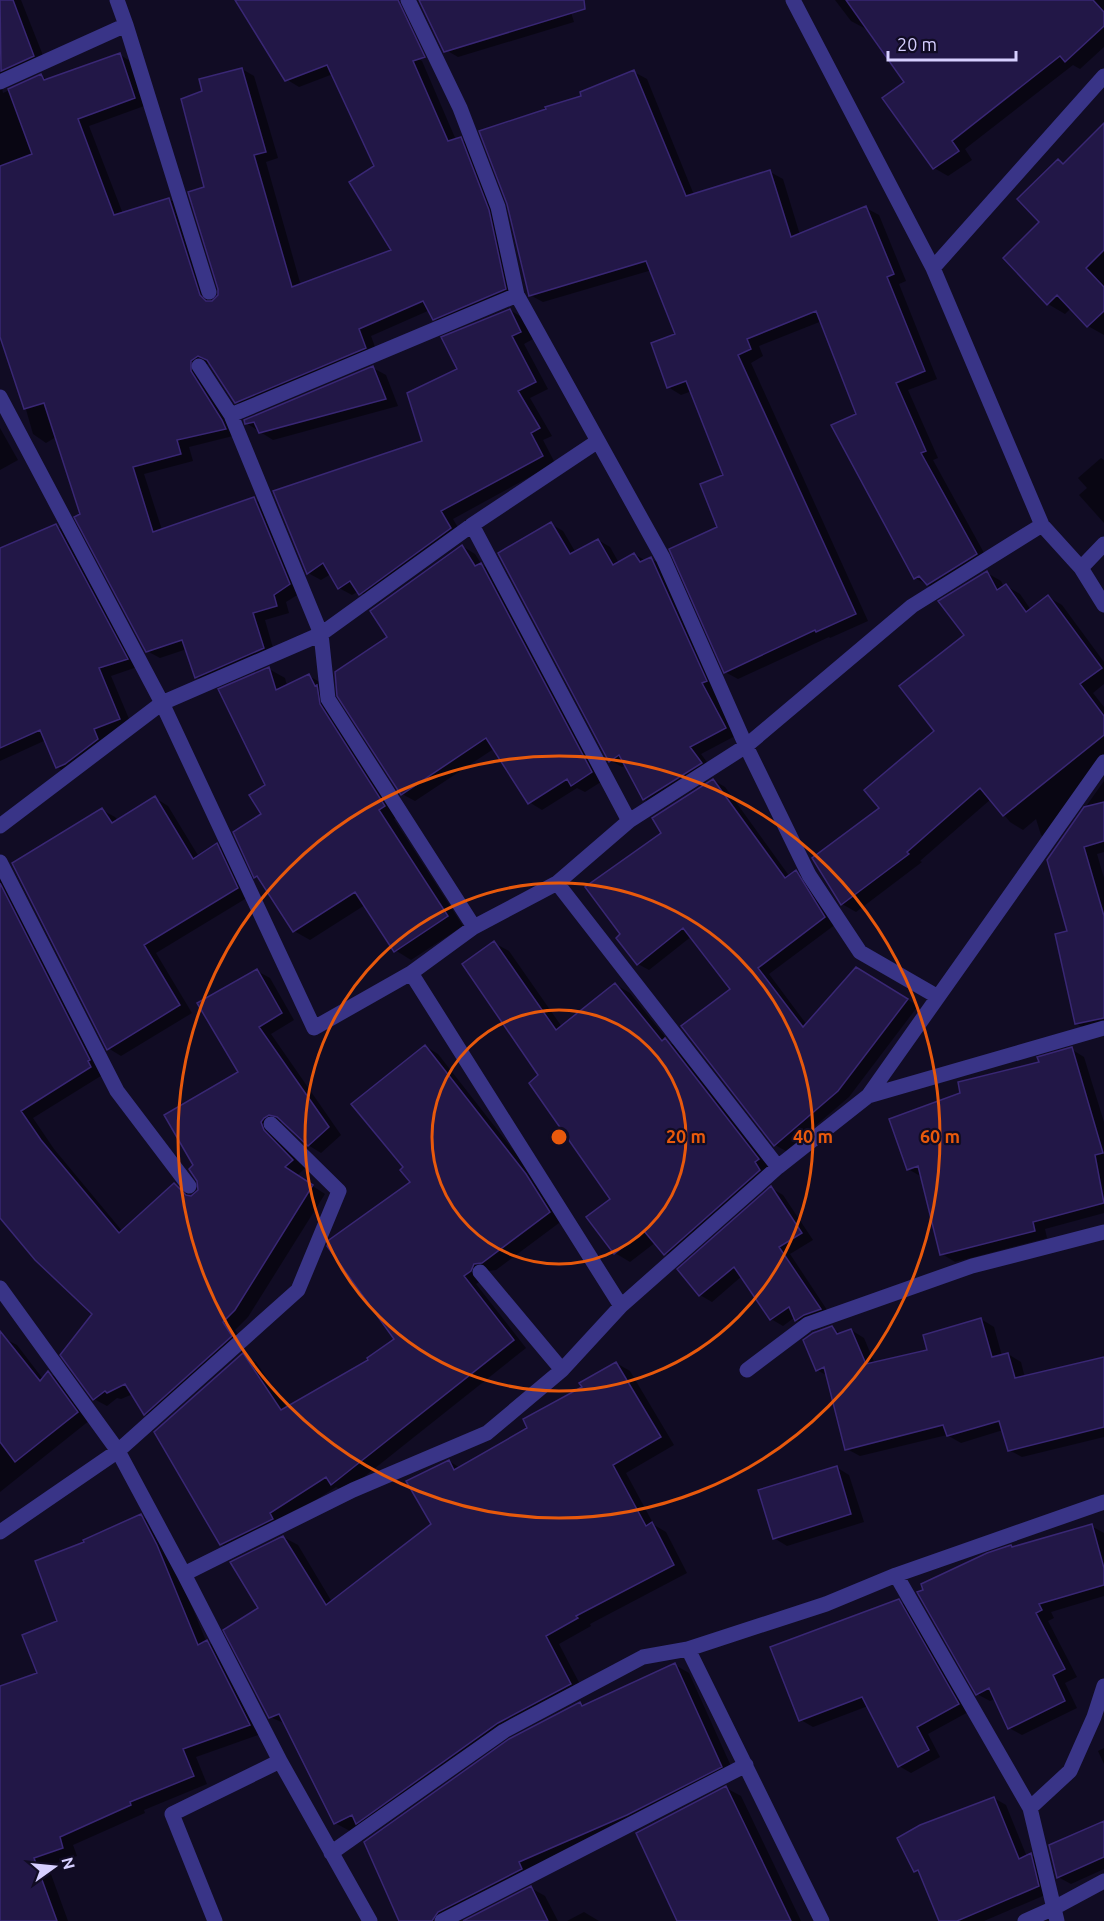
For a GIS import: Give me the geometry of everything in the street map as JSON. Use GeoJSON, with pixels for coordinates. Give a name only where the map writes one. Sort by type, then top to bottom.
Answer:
{"type":"FeatureCollection","features":[{"type":"Feature","properties":{"kind":"street"},"geometry":{"type":"LineString","coordinates":[[117,0],[209,292]]}},
{"type":"Feature","properties":{"kind":"street"},"geometry":{"type":"LineString","coordinates":[[408,0],[460,108],[498,207],[517,295],[663,558],[746,746],[809,875],[860,952],[938,997]]}},
{"type":"Feature","properties":{"kind":"street"},"geometry":{"type":"LineString","coordinates":[[793,0],[933,268],[1042,525],[1081,568],[1104,605]]}},
{"type":"Feature","properties":{"kind":"street"},"geometry":{"type":"LineString","coordinates":[[0,82],[126,25]]}},
{"type":"Feature","properties":{"kind":"street"},"geometry":{"type":"LineString","coordinates":[[933,268],[1104,76]]}},
{"type":"Feature","properties":{"kind":"street"},"geometry":{"type":"LineString","coordinates":[[231,415],[517,295]]}},
{"type":"Feature","properties":{"kind":"street"},"geometry":{"type":"LineString","coordinates":[[199,366],[231,415],[321,634],[328,699],[474,927]]}},
{"type":"Feature","properties":{"kind":"street"},"geometry":{"type":"LineString","coordinates":[[0,397],[162,703],[314,1028],[411,973],[474,927],[557,883],[629,821],[746,746],[912,606],[1042,525]]}},
{"type":"Feature","properties":{"kind":"street"},"geometry":{"type":"LineString","coordinates":[[0,826],[162,703],[321,634],[472,525],[598,441]]}},
{"type":"Feature","properties":{"kind":"street"},"geometry":{"type":"LineString","coordinates":[[472,525],[629,821]]}},
{"type":"Feature","properties":{"kind":"street"},"geometry":{"type":"LineString","coordinates":[[1081,568],[1104,544]]}},
{"type":"Feature","properties":{"kind":"street"},"geometry":{"type":"LineString","coordinates":[[184,1574],[352,1490],[487,1433],[562,1370],[621,1306],[778,1167],[868,1096],[1104,762]]}},
{"type":"Feature","properties":{"kind":"street"},"geometry":{"type":"LineString","coordinates":[[0,862],[117,1090],[189,1186]]}},
{"type":"Feature","properties":{"kind":"street"},"geometry":{"type":"LineString","coordinates":[[557,883],[778,1167]]}},
{"type":"Feature","properties":{"kind":"street"},"geometry":{"type":"LineString","coordinates":[[411,973],[621,1306]]}},
{"type":"Feature","properties":{"kind":"street"},"geometry":{"type":"LineString","coordinates":[[868,1096],[1104,1028]]}},
{"type":"Feature","properties":{"kind":"street"},"geometry":{"type":"LineString","coordinates":[[0,1532],[118,1451],[298,1290],[339,1191],[271,1124]]}},
{"type":"Feature","properties":{"kind":"street"},"geometry":{"type":"LineString","coordinates":[[747,1370],[808,1324],[972,1266],[1104,1232]]}},
{"type":"Feature","properties":{"kind":"street"},"geometry":{"type":"LineString","coordinates":[[480,1272],[562,1370]]}},
{"type":"Feature","properties":{"kind":"street"},"geometry":{"type":"LineString","coordinates":[[0,1288],[118,1451],[280,1761],[370,1921]]}},
{"type":"Feature","properties":{"kind":"street"},"geometry":{"type":"LineString","coordinates":[[331,1853],[504,1731],[643,1657],[688,1649],[826,1604],[896,1575],[1104,1502]]}},
{"type":"Feature","properties":{"kind":"street"},"geometry":{"type":"LineString","coordinates":[[896,1575],[1030,1808],[1056,1915]]}},
{"type":"Feature","properties":{"kind":"street"},"geometry":{"type":"LineString","coordinates":[[688,1649],[822,1921]]}},
{"type":"Feature","properties":{"kind":"street"},"geometry":{"type":"LineString","coordinates":[[1030,1808],[1070,1771],[1095,1717],[1104,1686]]}},
{"type":"Feature","properties":{"kind":"street"},"geometry":{"type":"LineString","coordinates":[[215,1921],[171,1814],[280,1761]]}},
{"type":"Feature","properties":{"kind":"street"},"geometry":{"type":"LineString","coordinates":[[442,1921],[746,1765]]}},
{"type":"Feature","properties":{"kind":"street"},"geometry":{"type":"LineString","coordinates":[[1025,1921],[1056,1915],[1104,1881]]}},
{"type":"Feature","properties":{"kind":"building"},"geometry":{"type":"Polygon","coordinates":[[[0,0],[13,0],[34,56],[1,71],[0,0]]]}},
{"type":"Feature","properties":{"kind":"building"},"geometry":{"type":"Polygon","coordinates":[[[235,0],[398,0],[425,57],[413,61],[448,141],[461,137],[489,210],[506,289],[433,320],[423,301],[359,329],[366,348],[235,403],[207,360],[198,356],[191,361],[191,371],[226,429],[177,440],[181,454],[133,467],[153,532],[254,497],[290,584],[274,595],[277,606],[253,613],[264,648],[195,678],[182,640],[146,652],[74,517],[80,514],[44,403],[24,409],[0,337],[0,166],[32,154],[8,89],[41,74],[44,80],[120,53],[135,98],[78,119],[114,215],[169,198],[200,295],[206,301],[212,301],[218,295],[218,289],[188,192],[204,187],[181,99],[202,91],[199,79],[242,68],[266,152],[254,155],[292,287],[391,250],[349,182],[374,166],[327,65],[285,81],[235,0]]]}},
{"type":"Feature","properties":{"kind":"building"},"geometry":{"type":"Polygon","coordinates":[[[419,0],[584,0],[585,9],[444,52],[419,0]]]}},
{"type":"Feature","properties":{"kind":"building"},"geometry":{"type":"Polygon","coordinates":[[[846,0],[1093,0],[1104,12],[1104,26],[1065,62],[1060,56],[952,141],[959,151],[933,169],[882,98],[904,82],[846,0]]]}},
{"type":"Feature","properties":{"kind":"building"},"geometry":{"type":"Polygon","coordinates":[[[634,70],[686,196],[770,170],[791,237],[866,206],[894,274],[887,277],[925,371],[896,383],[926,451],[921,453],[977,554],[927,585],[919,576],[914,579],[831,425],[856,414],[816,311],[747,339],[751,349],[738,355],[856,614],[816,632],[815,630],[724,673],[669,549],[717,527],[700,484],[723,475],[686,381],[667,388],[651,343],[675,334],[646,261],[529,296],[507,204],[479,131],[581,96],[580,92],[634,70]]]}},
{"type":"Feature","properties":{"kind":"building"},"geometry":{"type":"Polygon","coordinates":[[[1104,123],[1104,250],[1086,268],[1104,287],[1104,311],[1087,327],[1057,295],[1047,305],[1003,258],[1039,222],[1017,199],[1058,159],[1063,164],[1104,123]]]}},
{"type":"Feature","properties":{"kind":"building"},"geometry":{"type":"Polygon","coordinates":[[[510,309],[521,332],[512,336],[536,382],[518,391],[540,428],[531,433],[543,456],[441,511],[451,528],[359,595],[350,581],[338,589],[323,563],[307,574],[273,491],[422,441],[407,393],[457,369],[441,337],[510,309]]]}},
{"type":"Feature","properties":{"kind":"building"},"geometry":{"type":"Polygon","coordinates":[[[373,366],[386,399],[259,433],[254,422],[245,424],[244,420],[373,366]]]}},
{"type":"Feature","properties":{"kind":"building"},"geometry":{"type":"Polygon","coordinates":[[[551,522],[570,554],[598,539],[613,565],[634,553],[640,562],[651,557],[707,681],[702,683],[726,728],[690,747],[702,763],[643,800],[619,755],[609,762],[498,553],[551,522]]]}},
{"type":"Feature","properties":{"kind":"building"},"geometry":{"type":"Polygon","coordinates":[[[56,524],[128,659],[99,668],[120,719],[94,729],[98,739],[65,764],[56,768],[40,730],[0,748],[0,548],[56,524]]]}},
{"type":"Feature","properties":{"kind":"building"},"geometry":{"type":"Polygon","coordinates":[[[462,545],[475,566],[481,563],[592,772],[571,786],[567,779],[528,804],[486,738],[401,795],[337,696],[335,672],[387,637],[370,611],[462,545]]]}},
{"type":"Feature","properties":{"kind":"building"},"geometry":{"type":"Polygon","coordinates":[[[987,571],[997,590],[1006,584],[1026,612],[1048,595],[1102,668],[1080,684],[1104,716],[1104,735],[1003,816],[980,788],[907,852],[909,854],[841,905],[812,858],[879,808],[864,790],[934,731],[899,686],[964,635],[938,601],[987,571]]]}},
{"type":"Feature","properties":{"kind":"building"},"geometry":{"type":"Polygon","coordinates":[[[269,667],[276,690],[309,674],[315,686],[317,685],[320,704],[385,806],[379,810],[448,916],[394,952],[355,892],[293,932],[257,876],[254,878],[233,832],[261,814],[249,795],[265,785],[218,689],[269,667]]]}},
{"type":"Feature","properties":{"kind":"building"},"geometry":{"type":"Polygon","coordinates":[[[713,779],[785,878],[796,870],[825,917],[758,968],[803,1027],[856,967],[908,999],[838,1091],[774,1146],[681,1026],[730,989],[683,928],[637,965],[616,938],[620,934],[585,887],[661,833],[652,818],[713,779]]]}},
{"type":"Feature","properties":{"kind":"building"},"geometry":{"type":"Polygon","coordinates":[[[155,796],[193,859],[217,843],[238,888],[144,945],[180,1005],[107,1050],[12,863],[102,808],[112,823],[155,796]]]}},
{"type":"Feature","properties":{"kind":"building"},"geometry":{"type":"Polygon","coordinates":[[[1104,802],[1104,841],[1084,847],[1104,916],[1104,1018],[1075,1024],[1055,934],[1067,931],[1047,860],[1084,807],[1104,802]]]}},
{"type":"Feature","properties":{"kind":"building"},"geometry":{"type":"Polygon","coordinates":[[[0,883],[90,1060],[88,1061],[91,1067],[21,1111],[41,1140],[119,1233],[174,1183],[186,1195],[191,1196],[198,1190],[197,1181],[189,1169],[193,1165],[164,1115],[238,1072],[197,1003],[257,969],[282,1013],[259,1027],[329,1127],[308,1146],[277,1117],[269,1115],[261,1122],[264,1130],[293,1160],[285,1167],[313,1185],[235,1310],[223,1322],[232,1336],[144,1415],[125,1384],[107,1393],[105,1391],[93,1400],[60,1355],[92,1314],[35,1260],[0,1218],[0,883]]]}},
{"type":"Feature","properties":{"kind":"building"},"geometry":{"type":"Polygon","coordinates":[[[494,941],[556,1030],[615,983],[662,1041],[665,1038],[759,1159],[755,1162],[760,1170],[664,1255],[644,1231],[614,1254],[586,1217],[610,1199],[529,1083],[538,1075],[462,964],[494,941]]]}},
{"type":"Feature","properties":{"kind":"building"},"geometry":{"type":"Polygon","coordinates":[[[425,1045],[526,1174],[550,1212],[482,1263],[474,1264],[471,1271],[464,1276],[514,1340],[331,1485],[326,1477],[270,1513],[273,1519],[220,1545],[154,1432],[243,1353],[281,1410],[368,1360],[367,1358],[394,1339],[327,1246],[329,1240],[410,1182],[400,1170],[403,1167],[351,1104],[425,1045]]]}},
{"type":"Feature","properties":{"kind":"building"},"geometry":{"type":"Polygon","coordinates":[[[1072,1047],[1103,1153],[1095,1155],[1104,1203],[1033,1222],[1035,1231],[940,1255],[918,1166],[907,1170],[889,1119],[960,1093],[958,1082],[1039,1062],[1037,1057],[1072,1047]]]}},
{"type":"Feature","properties":{"kind":"building"},"geometry":{"type":"Polygon","coordinates":[[[771,1186],[802,1233],[779,1247],[821,1309],[795,1321],[789,1307],[770,1320],[734,1267],[699,1296],[677,1269],[771,1186]]]}},
{"type":"Feature","properties":{"kind":"building"},"geometry":{"type":"Polygon","coordinates":[[[981,1318],[992,1357],[1008,1353],[1015,1378],[1104,1357],[1104,1427],[1008,1451],[999,1421],[947,1436],[943,1425],[845,1450],[824,1367],[816,1371],[803,1340],[813,1333],[832,1326],[837,1334],[851,1329],[866,1364],[927,1350],[923,1335],[981,1318]]]}},
{"type":"Feature","properties":{"kind":"building"},"geometry":{"type":"Polygon","coordinates":[[[0,1331],[40,1381],[48,1371],[78,1412],[15,1462],[0,1442],[0,1331]]]}},
{"type":"Feature","properties":{"kind":"building"},"geometry":{"type":"Polygon","coordinates":[[[616,1362],[661,1437],[613,1465],[646,1526],[652,1522],[674,1565],[576,1616],[578,1618],[546,1636],[571,1684],[498,1723],[356,1824],[352,1815],[334,1824],[279,1714],[269,1718],[223,1630],[258,1608],[230,1562],[283,1536],[326,1605],[431,1524],[406,1481],[449,1460],[454,1470],[527,1428],[523,1419],[582,1387],[579,1383],[616,1362]]]}},
{"type":"Feature","properties":{"kind":"building"},"geometry":{"type":"Polygon","coordinates":[[[837,1466],[851,1514],[773,1539],[758,1490],[837,1466]]]}},
{"type":"Feature","properties":{"kind":"building"},"geometry":{"type":"Polygon","coordinates":[[[141,1514],[157,1545],[198,1645],[207,1640],[250,1725],[183,1749],[194,1776],[130,1802],[131,1805],[60,1837],[63,1848],[34,1858],[57,1921],[0,1921],[0,1686],[37,1673],[22,1635],[57,1621],[35,1561],[84,1542],[83,1540],[141,1514]]]}},
{"type":"Feature","properties":{"kind":"building"},"geometry":{"type":"Polygon","coordinates":[[[1092,1524],[1104,1568],[1104,1585],[1039,1604],[1042,1610],[1036,1613],[1065,1669],[1053,1675],[1065,1701],[1008,1729],[989,1688],[976,1695],[917,1592],[923,1590],[921,1584],[987,1553],[1092,1524]]]}},
{"type":"Feature","properties":{"kind":"building"},"geometry":{"type":"Polygon","coordinates":[[[899,1599],[959,1704],[917,1727],[929,1750],[898,1767],[862,1697],[799,1721],[770,1647],[899,1599]]]}},
{"type":"Feature","properties":{"kind":"building"},"geometry":{"type":"Polygon","coordinates":[[[675,1663],[722,1767],[627,1815],[519,1862],[522,1869],[438,1912],[432,1921],[399,1921],[364,1842],[509,1739],[580,1702],[582,1706],[675,1663]]]}},
{"type":"Feature","properties":{"kind":"building"},"geometry":{"type":"Polygon","coordinates":[[[726,1786],[791,1921],[677,1921],[636,1833],[726,1786]]]}},
{"type":"Feature","properties":{"kind":"building"},"geometry":{"type":"Polygon","coordinates":[[[994,1797],[1019,1859],[1031,1853],[1039,1886],[957,1921],[939,1921],[918,1870],[914,1872],[897,1838],[920,1825],[994,1797]]]}},
{"type":"Feature","properties":{"kind":"building"},"geometry":{"type":"Polygon","coordinates":[[[1104,1821],[1104,1857],[1057,1878],[1049,1845],[1104,1821]]]}},
{"type":"Feature","properties":{"kind":"building"},"geometry":{"type":"Polygon","coordinates":[[[531,1886],[548,1921],[463,1921],[531,1886]]]}}]}
